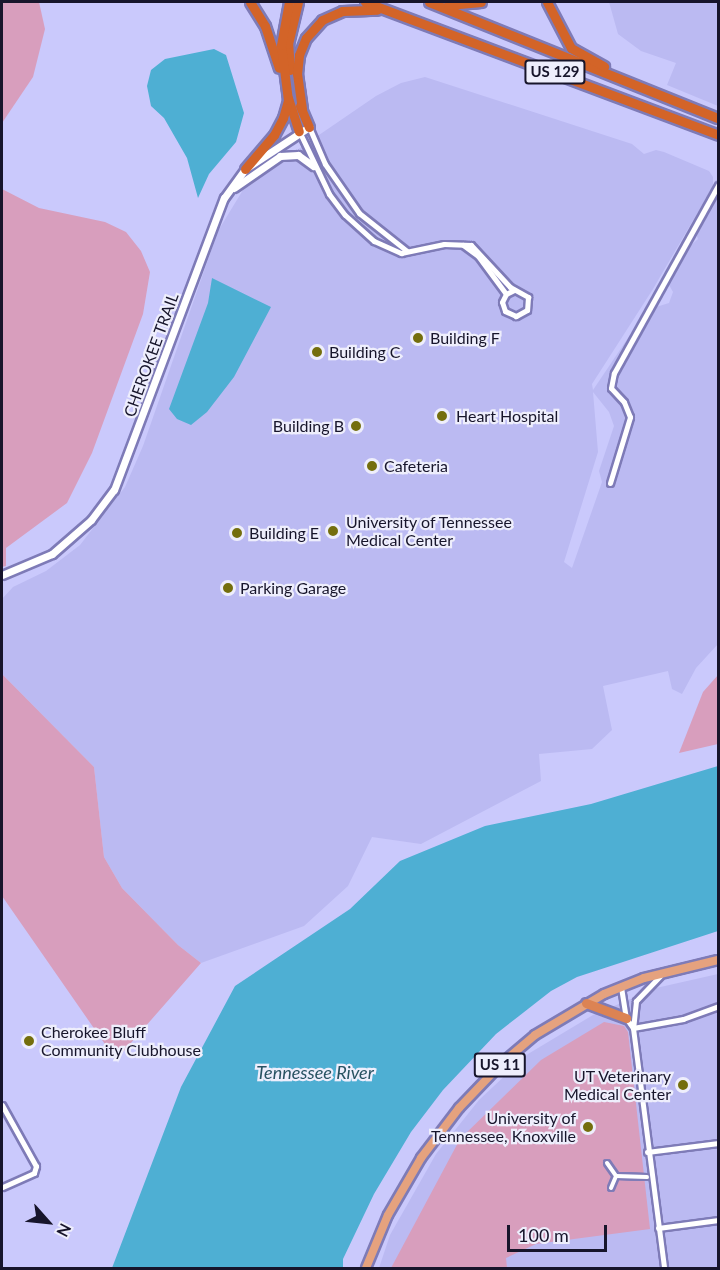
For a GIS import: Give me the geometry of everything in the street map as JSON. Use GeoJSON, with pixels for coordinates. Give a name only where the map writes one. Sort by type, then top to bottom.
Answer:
{"type":"FeatureCollection","features":[{"type":"Feature","properties":{"kind":"highway"},"geometry":{"type":"LineString","coordinates":[[250,2],[274,48],[288,100],[304,129]]}},
{"type":"Feature","properties":{"kind":"highway"},"geometry":{"type":"LineString","coordinates":[[244,169],[274,135],[288,100],[281,45],[295,2]]}},
{"type":"Feature","properties":{"kind":"highway"},"geometry":{"type":"LineString","coordinates":[[295,2],[288,44],[292,83],[302,109]]}},
{"type":"Feature","properties":{"kind":"highway","name":"US 129"},"geometry":{"type":"LineString","coordinates":[[365,2],[718,135]]}},
{"type":"Feature","properties":{"kind":"highway"},"geometry":{"type":"LineString","coordinates":[[429,2],[456,7],[481,2]]}},
{"type":"Feature","properties":{"kind":"highway","name":"US 129"},"geometry":{"type":"LineString","coordinates":[[429,2],[718,118]]}},
{"type":"Feature","properties":{"kind":"highway"},"geometry":{"type":"LineString","coordinates":[[547,2],[571,48],[708,113]]}},
{"type":"Feature","properties":{"kind":"highway"},"geometry":{"type":"LineString","coordinates":[[304,129],[297,74],[299,55],[306,38],[322,20],[342,11],[391,12]]}},
{"type":"Feature","properties":{"kind":"highway"},"geometry":{"type":"LineString","coordinates":[[586,1004],[626,1018]]}},
{"type":"Feature","properties":{"kind":"main road","name":"US 11"},"geometry":{"type":"LineString","coordinates":[[366,1269],[403,1187],[459,1108],[502,1063],[535,1035],[586,1004],[621,987],[664,972],[718,960]]}},
{"type":"Feature","properties":{"kind":"street"},"geometry":{"type":"LineString","coordinates":[[304,129],[313,166],[345,215],[382,246],[401,253],[462,244],[477,248],[514,290],[525,293],[529,301],[521,315],[505,311],[506,294],[478,256],[462,244]]}},
{"type":"Feature","properties":{"kind":"street"},"geometry":{"type":"LineString","coordinates":[[304,129],[346,197],[383,234],[407,251]]}},
{"type":"Feature","properties":{"kind":"street","name":"CHEROKEE TRAIL"},"geometry":{"type":"LineString","coordinates":[[2,575],[52,554],[91,520],[114,490],[224,198],[244,169],[304,129]]}},
{"type":"Feature","properties":{"kind":"street"},"geometry":{"type":"LineString","coordinates":[[224,198],[245,177],[279,156],[298,155],[313,166]]}},
{"type":"Feature","properties":{"kind":"street"},"geometry":{"type":"LineString","coordinates":[[610,483],[630,417],[624,402],[611,388],[614,373],[718,185]]}},
{"type":"Feature","properties":{"kind":"street"},"geometry":{"type":"LineString","coordinates":[[506,294],[514,290]]}},
{"type":"Feature","properties":{"kind":"street"},"geometry":{"type":"LineString","coordinates":[[664,972],[636,1000],[633,1028],[647,1152],[664,1269]]}},
{"type":"Feature","properties":{"kind":"street"},"geometry":{"type":"LineString","coordinates":[[621,987],[626,1018],[633,1028]]}},
{"type":"Feature","properties":{"kind":"street"},"geometry":{"type":"LineString","coordinates":[[633,1028],[683,1018],[718,1006]]}},
{"type":"Feature","properties":{"kind":"street"},"geometry":{"type":"LineString","coordinates":[[2,1105],[36,1166],[34,1173],[2,1187]]}},
{"type":"Feature","properties":{"kind":"street"},"geometry":{"type":"LineString","coordinates":[[647,1152],[718,1143]]}},
{"type":"Feature","properties":{"kind":"street"},"geometry":{"type":"LineString","coordinates":[[607,1164],[616,1176],[647,1178]]}},
{"type":"Feature","properties":{"kind":"street"},"geometry":{"type":"LineString","coordinates":[[611,1188],[616,1176]]}},
{"type":"Feature","properties":{"kind":"street"},"geometry":{"type":"LineString","coordinates":[[658,1228],[718,1220]]}},
{"type":"Feature","properties":{"kind":"shaded area"},"geometry":{"type":"Polygon","coordinates":[[[2,2],[39,2],[45,29],[33,77],[2,123],[2,2]]]}},
{"type":"Feature","properties":{"kind":"shaded area"},"geometry":{"type":"Polygon","coordinates":[[[609,2],[718,2],[718,106],[667,85],[676,63],[641,51],[618,34],[609,2]]]}},
{"type":"Feature","properties":{"kind":"shaded area","name":"University of Tennessee Medical Center"},"geometry":{"type":"Polygon","coordinates":[[[425,77],[632,144],[644,154],[656,150],[664,152],[709,171],[713,177],[713,186],[653,289],[592,384],[593,390],[630,335],[636,336],[656,307],[669,303],[673,292],[669,285],[671,277],[688,248],[698,239],[696,234],[718,194],[718,644],[696,668],[682,694],[672,689],[668,671],[603,686],[612,730],[592,749],[539,754],[541,781],[421,844],[372,837],[348,886],[304,926],[201,963],[178,945],[122,888],[104,857],[94,767],[2,674],[2,599],[13,587],[46,571],[80,545],[125,487],[143,446],[218,231],[246,185],[376,96],[401,83],[425,77]],[[593,392],[598,452],[564,562],[572,568],[602,482],[599,471],[614,426],[609,412],[593,392]]]}},
{"type":"Feature","properties":{"kind":"shaded area"},"geometry":{"type":"Polygon","coordinates":[[[2,189],[39,208],[105,222],[126,232],[141,251],[150,272],[143,314],[92,453],[67,503],[6,548],[6,566],[2,567],[2,189]]]}},
{"type":"Feature","properties":{"kind":"shaded area"},"geometry":{"type":"Polygon","coordinates":[[[2,674],[94,767],[104,857],[122,888],[178,945],[201,963],[116,1060],[2,896],[2,674]]]}},
{"type":"Feature","properties":{"kind":"shaded area"},"geometry":{"type":"Polygon","coordinates":[[[718,675],[718,744],[679,753],[703,692],[718,675]]]}},
{"type":"Feature","properties":{"kind":"shaded area","name":"University of Tennessee, Knoxville"},"geometry":{"type":"Polygon","coordinates":[[[718,974],[718,1268],[379,1268],[390,1235],[436,1154],[479,1100],[528,1054],[593,1015],[656,988],[718,974]]]}},
{"type":"Feature","properties":{"kind":"shaded area"},"geometry":{"type":"Polygon","coordinates":[[[604,1022],[624,1026],[628,1032],[650,1229],[536,1244],[506,1258],[507,1268],[391,1268],[460,1139],[541,1060],[604,1022]]]}},
{"type":"Feature","properties":{"kind":"water"},"geometry":{"type":"Polygon","coordinates":[[[214,49],[226,55],[244,113],[236,142],[209,174],[198,198],[187,158],[164,118],[151,106],[147,86],[151,70],[165,59],[214,49]]]}},
{"type":"Feature","properties":{"kind":"water"},"geometry":{"type":"Polygon","coordinates":[[[212,278],[271,307],[234,377],[207,412],[191,425],[177,419],[169,409],[208,303],[212,278]]]}},
{"type":"Feature","properties":{"kind":"water","name":"Tennessee River"},"geometry":{"type":"Polygon","coordinates":[[[718,766],[718,931],[577,977],[551,991],[496,1034],[443,1090],[411,1132],[374,1194],[343,1259],[343,1268],[112,1268],[181,1087],[235,986],[350,909],[400,861],[485,826],[591,804],[718,766]]]}},
{"type":"Feature","properties":{"kind":"place","name":"Building F"},"geometry":{"type":"Point","coordinates":[418,338]}},
{"type":"Feature","properties":{"kind":"place","name":"Building C"},"geometry":{"type":"Point","coordinates":[317,352]}},
{"type":"Feature","properties":{"kind":"place","name":"Heart Hospital"},"geometry":{"type":"Point","coordinates":[442,416]}},
{"type":"Feature","properties":{"kind":"place","name":"Building B"},"geometry":{"type":"Point","coordinates":[356,426]}},
{"type":"Feature","properties":{"kind":"place","name":"Cafeteria"},"geometry":{"type":"Point","coordinates":[372,466]}},
{"type":"Feature","properties":{"kind":"place","name":"University of Tennessee Medical Center"},"geometry":{"type":"Point","coordinates":[333,531]}},
{"type":"Feature","properties":{"kind":"place","name":"Building E"},"geometry":{"type":"Point","coordinates":[237,533]}},
{"type":"Feature","properties":{"kind":"place","name":"Parking Garage"},"geometry":{"type":"Point","coordinates":[228,588]}},
{"type":"Feature","properties":{"kind":"place","name":"Cherokee Bluff Community Clubhouse"},"geometry":{"type":"Point","coordinates":[29,1041]}},
{"type":"Feature","properties":{"kind":"place","name":"UT Veterinary Medical Center"},"geometry":{"type":"Point","coordinates":[683,1085]}},
{"type":"Feature","properties":{"kind":"place","name":"University of Tennessee, Knoxville"},"geometry":{"type":"Point","coordinates":[588,1127]}}]}
